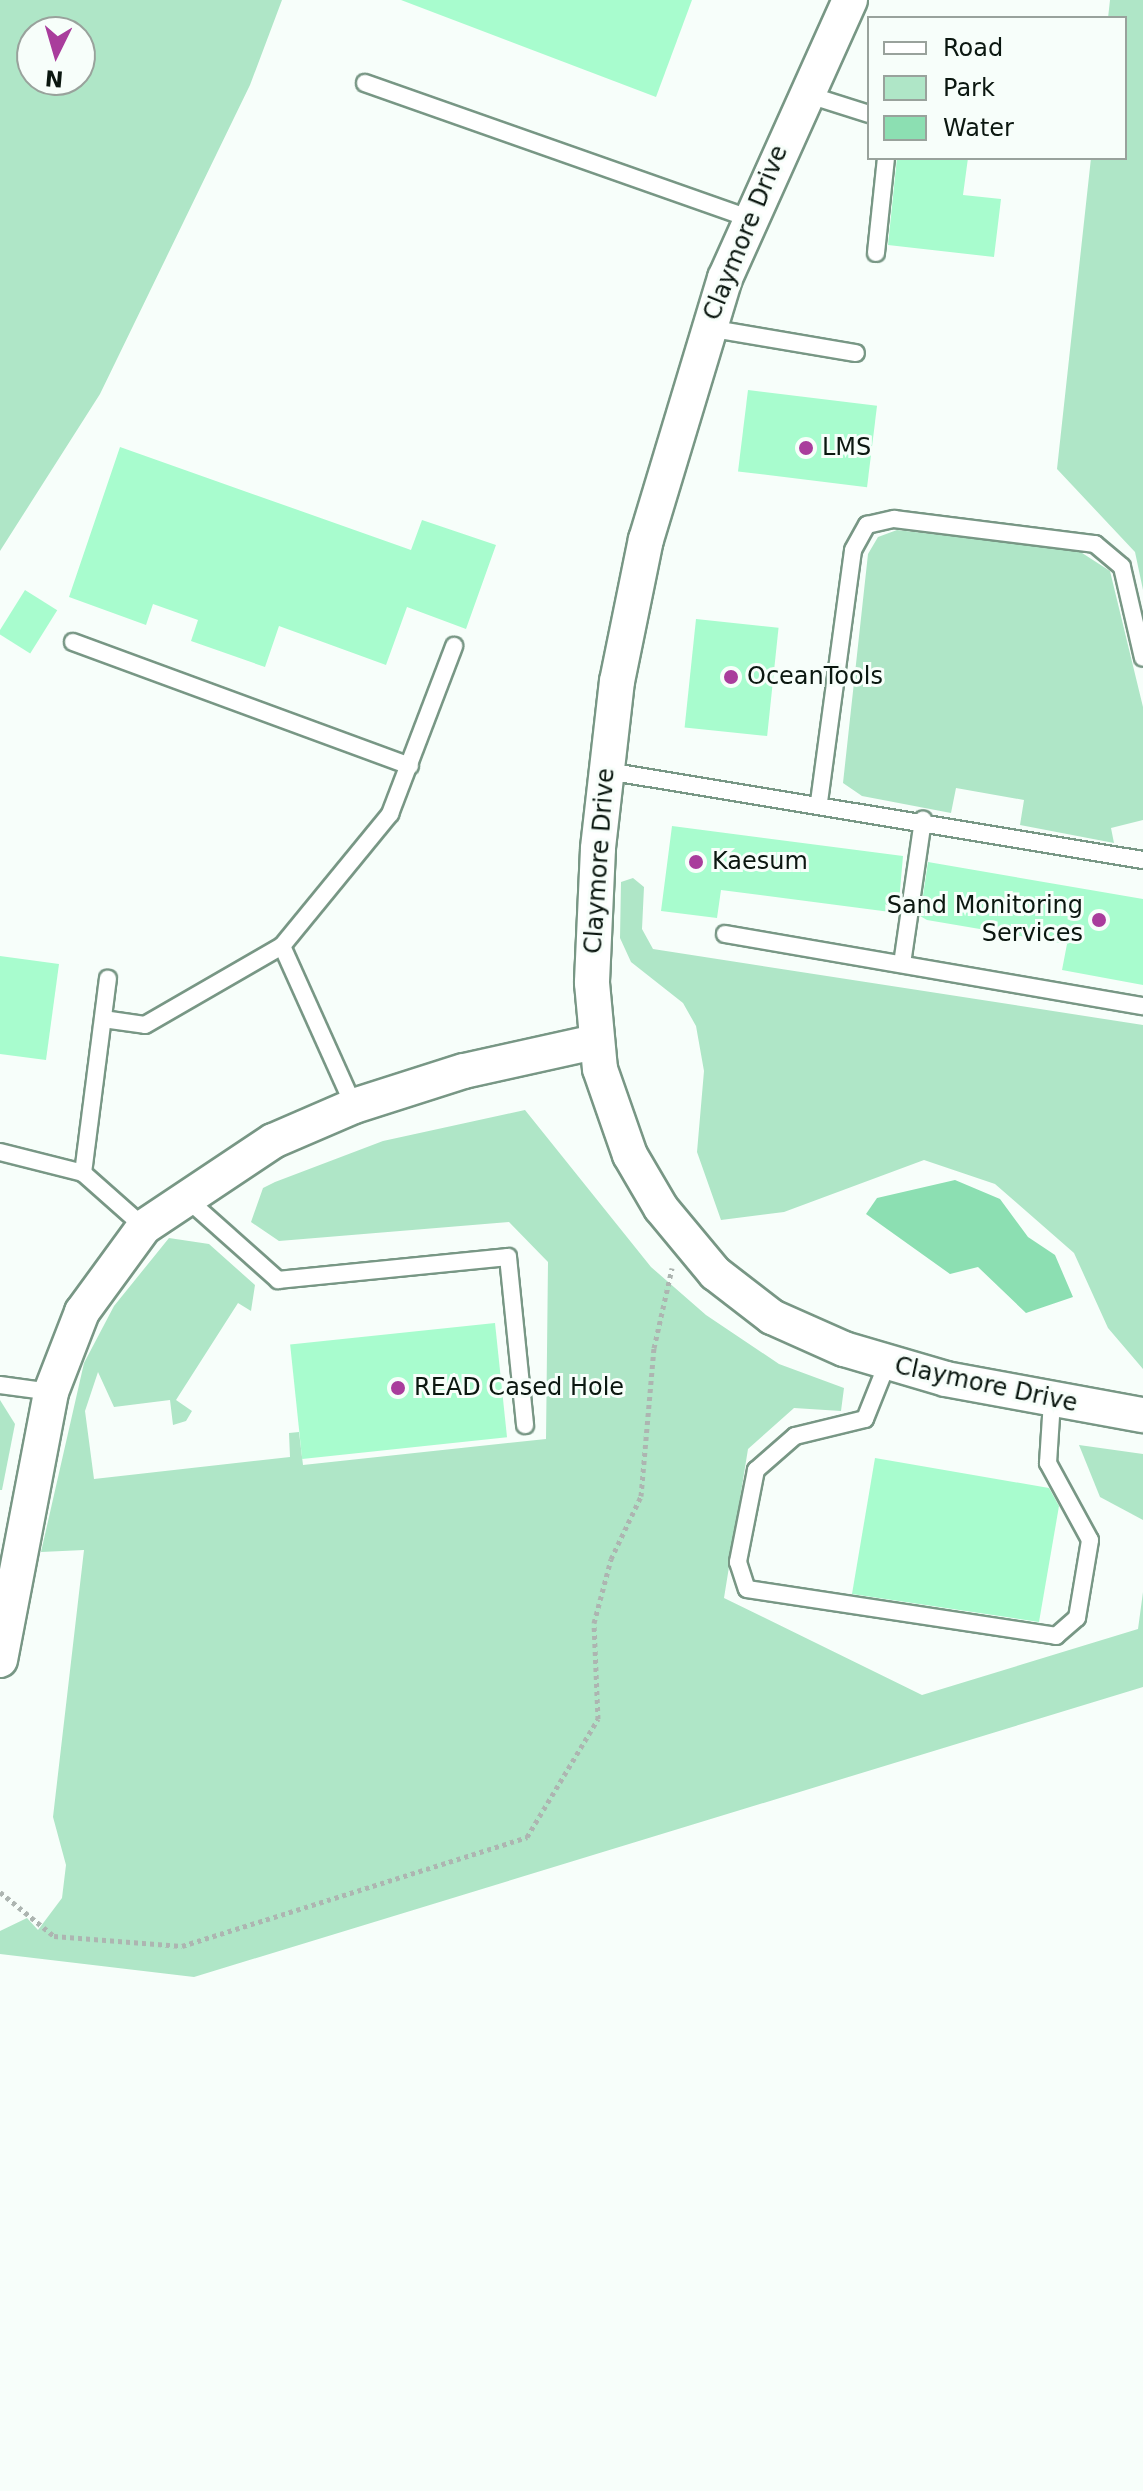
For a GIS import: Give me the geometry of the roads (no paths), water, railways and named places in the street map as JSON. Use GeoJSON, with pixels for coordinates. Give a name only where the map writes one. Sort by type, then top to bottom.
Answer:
{"type":"FeatureCollection","features":[{"type":"Feature","properties":{"kind":"street","name":"Claymore Drive"},"geometry":{"type":"LineString","coordinates":[[850,0],[804,93],[749,218],[707,328],[646,539],[607,771],[593,920],[595,1042],[630,1155],[688,1243],[772,1317],[887,1364],[1052,1401],[1143,1415]]}},
{"type":"Feature","properties":{"kind":"street"},"geometry":{"type":"LineString","coordinates":[[0,1660],[51,1392],[82,1312],[144,1227],[183,1195],[273,1141],[354,1106],[464,1071],[595,1042]]}},
{"type":"Feature","properties":{"kind":"lane"},"geometry":{"type":"LineString","coordinates":[[365,83],[749,218]]}},
{"type":"Feature","properties":{"kind":"lane"},"geometry":{"type":"LineString","coordinates":[[804,93],[867,113]]}},
{"type":"Feature","properties":{"kind":"lane"},"geometry":{"type":"LineString","coordinates":[[876,253],[886,160]]}},
{"type":"Feature","properties":{"kind":"lane"},"geometry":{"type":"LineString","coordinates":[[707,328],[856,353]]}},
{"type":"Feature","properties":{"kind":"lane"},"geometry":{"type":"LineString","coordinates":[[819,802],[853,550],[867,525],[894,519],[1095,544],[1122,567],[1143,658]]}},
{"type":"Feature","properties":{"kind":"lane"},"geometry":{"type":"LineString","coordinates":[[73,642],[410,766]]}},
{"type":"Feature","properties":{"kind":"lane"},"geometry":{"type":"LineString","coordinates":[[103,1019],[145,1025],[282,946],[390,814],[454,646]]}},
{"type":"Feature","properties":{"kind":"lane"},"geometry":{"type":"LineString","coordinates":[[607,771],[819,802],[1143,860]]}},
{"type":"Feature","properties":{"kind":"lane"},"geometry":{"type":"LineString","coordinates":[[902,964],[923,820]]}},
{"type":"Feature","properties":{"kind":"lane"},"geometry":{"type":"LineString","coordinates":[[725,934],[1143,1006]]}},
{"type":"Feature","properties":{"kind":"lane"},"geometry":{"type":"LineString","coordinates":[[282,946],[354,1106]]}},
{"type":"Feature","properties":{"kind":"lane"},"geometry":{"type":"LineString","coordinates":[[83,1173],[108,979]]}},
{"type":"Feature","properties":{"kind":"lane"},"geometry":{"type":"LineString","coordinates":[[0,1152],[83,1173],[144,1227]]}},
{"type":"Feature","properties":{"kind":"lane"},"geometry":{"type":"LineString","coordinates":[[183,1195],[278,1280],[508,1257],[525,1425]]}},
{"type":"Feature","properties":{"kind":"lane"},"geometry":{"type":"LineString","coordinates":[[887,1364],[865,1419],[795,1436],[756,1470],[738,1562],[747,1589],[1056,1636],[1077,1618],[1090,1540],[1048,1463],[1052,1401]]}},
{"type":"Feature","properties":{"kind":"lane"},"geometry":{"type":"LineString","coordinates":[[0,1385],[51,1392]]}},
{"type":"Feature","properties":{"kind":"water"},"geometry":{"type":"Polygon","coordinates":[[[955,1180],[1000,1199],[1028,1237],[1055,1255],[1073,1297],[1026,1313],[978,1267],[950,1274],[866,1214],[877,1198],[955,1180]]]}},
{"type":"Feature","properties":{"kind":"place","name":"LMS"},"geometry":{"type":"Point","coordinates":[806,448]}},
{"type":"Feature","properties":{"kind":"place","name":"OceanTools"},"geometry":{"type":"Point","coordinates":[731,677]}},
{"type":"Feature","properties":{"kind":"place","name":"Kaesum"},"geometry":{"type":"Point","coordinates":[696,862]}},
{"type":"Feature","properties":{"kind":"place","name":"Sand Monitoring Services"},"geometry":{"type":"Point","coordinates":[1099,920]}},
{"type":"Feature","properties":{"kind":"place","name":"READ Cased Hole"},"geometry":{"type":"Point","coordinates":[398,1388]}}]}
